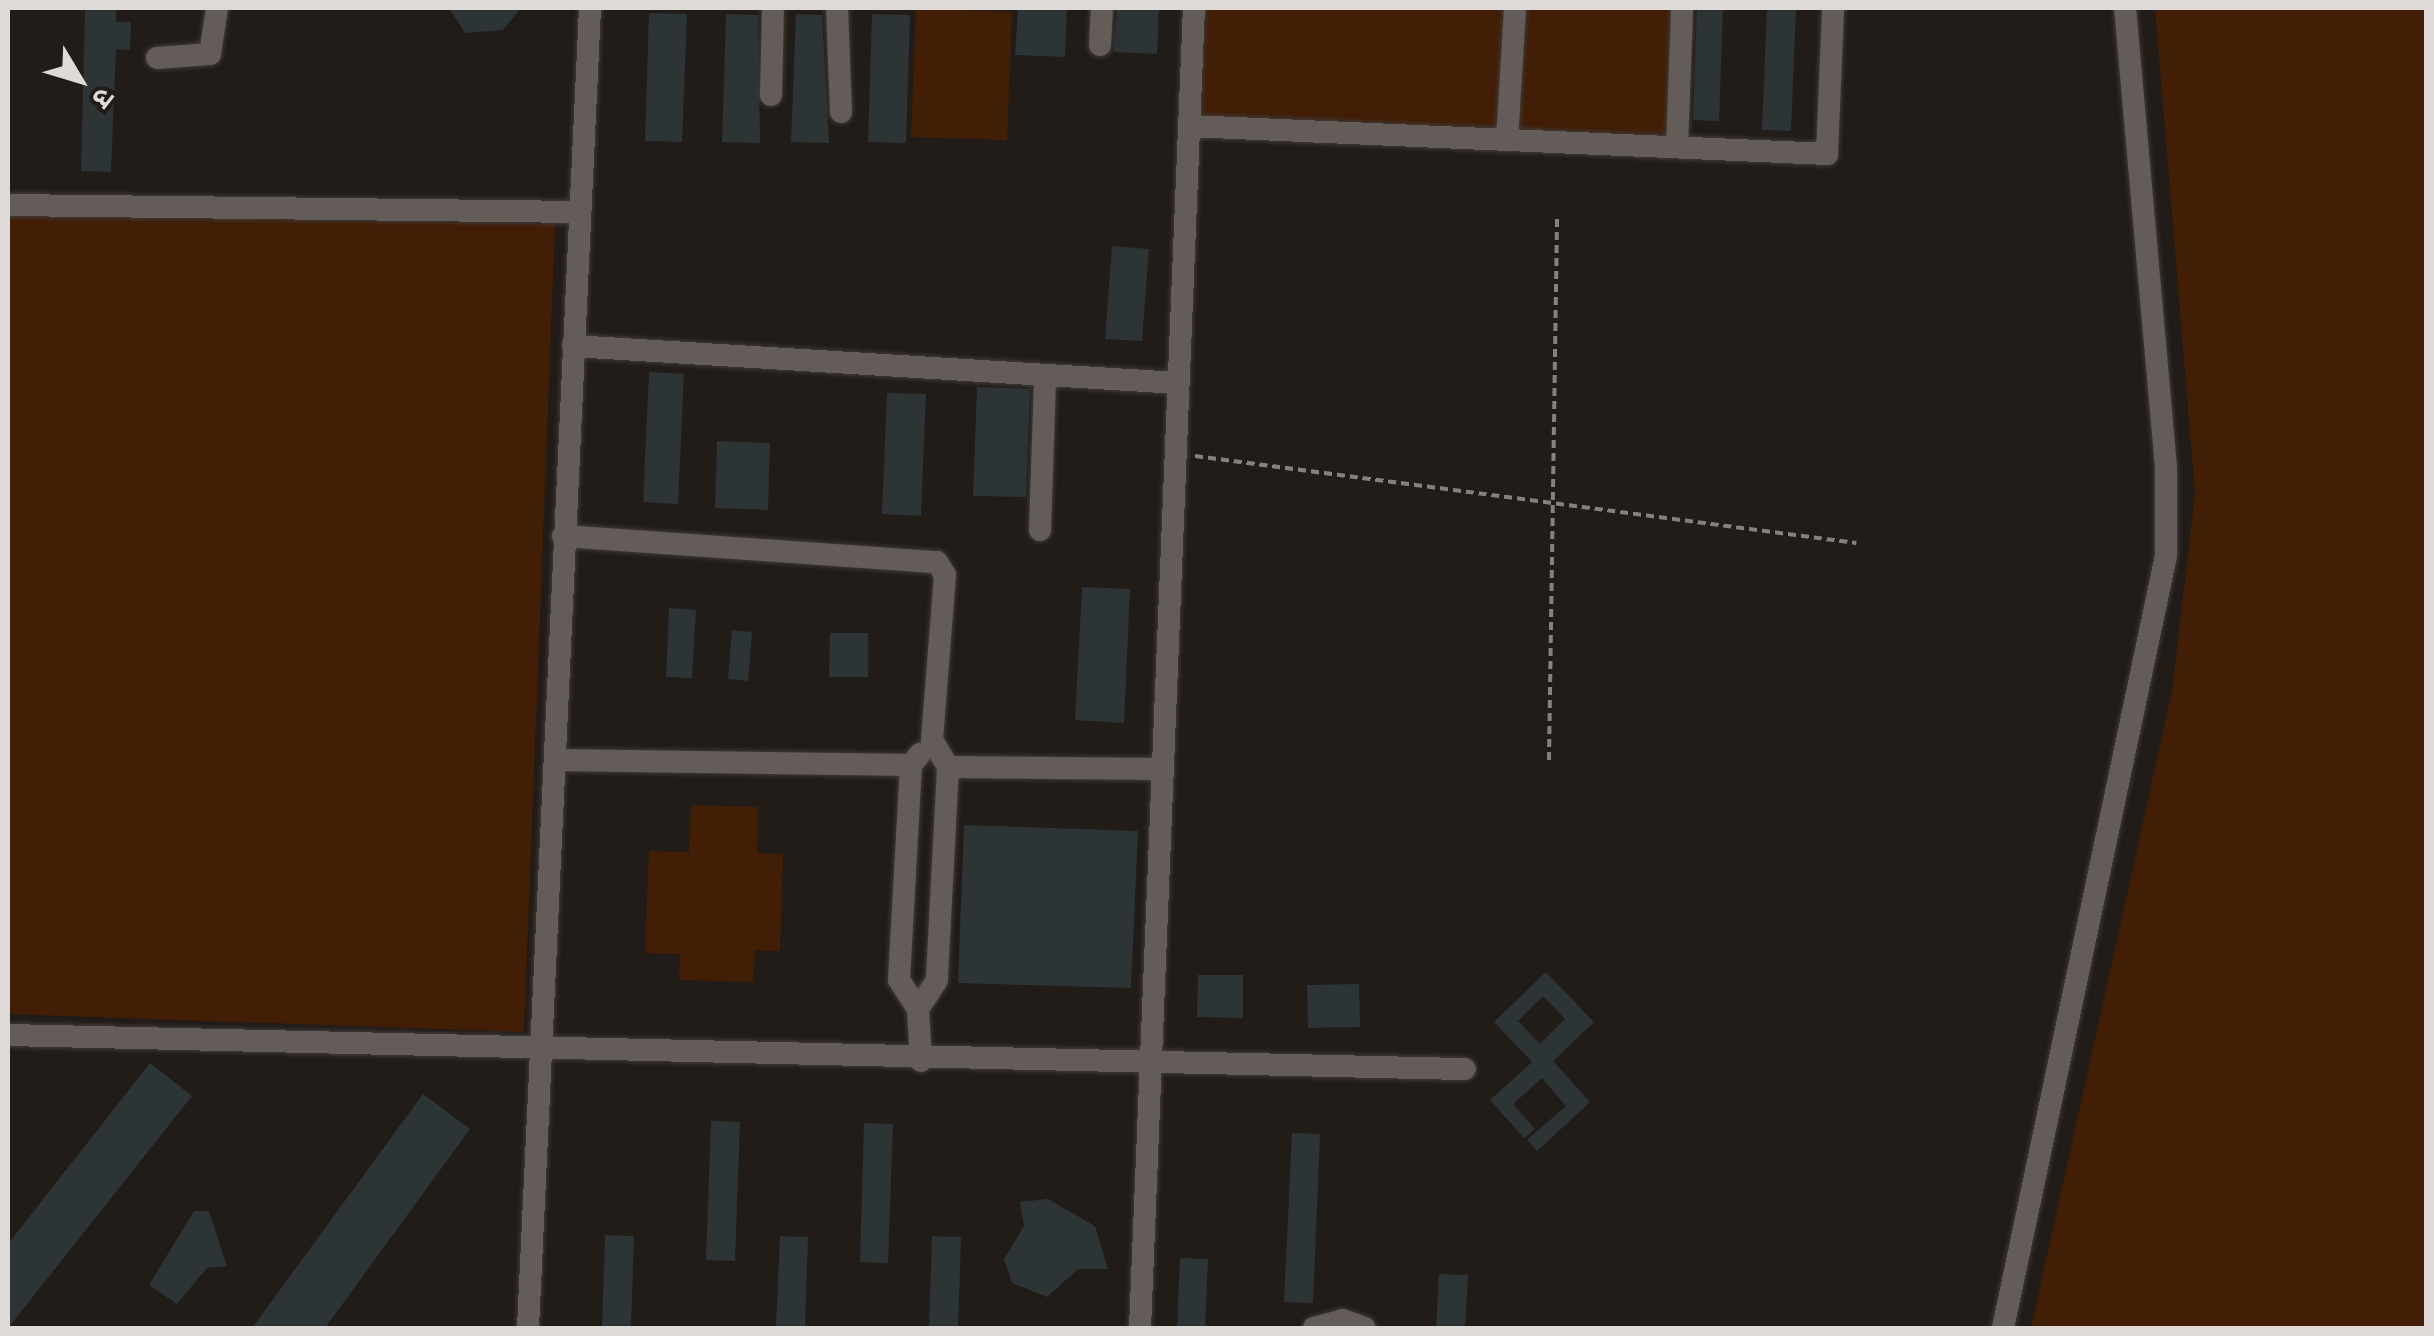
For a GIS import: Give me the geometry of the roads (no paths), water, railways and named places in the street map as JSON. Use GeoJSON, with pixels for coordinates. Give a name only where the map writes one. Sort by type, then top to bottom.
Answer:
{"type":"FeatureCollection","features":[{"type":"Feature","properties":{"kind":"street"},"geometry":{"type":"LineString","coordinates":[[157,58],[210,54],[217,8]]}},
{"type":"Feature","properties":{"kind":"street"},"geometry":{"type":"LineString","coordinates":[[528,1328],[590,8]]}},
{"type":"Feature","properties":{"kind":"street"},"geometry":{"type":"LineString","coordinates":[[772,94],[774,8]]}},
{"type":"Feature","properties":{"kind":"street"},"geometry":{"type":"LineString","coordinates":[[838,8],[841,112]]}},
{"type":"Feature","properties":{"kind":"street"},"geometry":{"type":"LineString","coordinates":[[1100,45],[1102,8]]}},
{"type":"Feature","properties":{"kind":"street"},"geometry":{"type":"LineString","coordinates":[[1140,1328],[1194,8]]}},
{"type":"Feature","properties":{"kind":"street"},"geometry":{"type":"LineString","coordinates":[[1506,140],[1516,8]]}},
{"type":"Feature","properties":{"kind":"street"},"geometry":{"type":"LineString","coordinates":[[1677,147],[1682,8]]}},
{"type":"Feature","properties":{"kind":"street"},"geometry":{"type":"LineString","coordinates":[[1189,126],[1827,154],[1833,8]]}},
{"type":"Feature","properties":{"kind":"street"},"geometry":{"type":"LineString","coordinates":[[2004,1328],[2166,556],[2166,467],[2125,8]]}},
{"type":"Feature","properties":{"kind":"street"},"geometry":{"type":"LineString","coordinates":[[8,206],[580,212]]}},
{"type":"Feature","properties":{"kind":"street"},"geometry":{"type":"LineString","coordinates":[[573,346],[1046,378],[1178,383]]}},
{"type":"Feature","properties":{"kind":"street"},"geometry":{"type":"LineString","coordinates":[[1040,530],[1046,378]]}},
{"type":"Feature","properties":{"kind":"street"},"geometry":{"type":"LineString","coordinates":[[563,536],[937,562],[945,575],[932,740],[948,767],[937,980],[918,1009]]}},
{"type":"Feature","properties":{"kind":"street"},"geometry":{"type":"LineString","coordinates":[[922,1061],[918,1009],[899,980],[911,764],[932,740]]}},
{"type":"Feature","properties":{"kind":"street"},"geometry":{"type":"LineString","coordinates":[[554,760],[911,764]]}},
{"type":"Feature","properties":{"kind":"street"},"geometry":{"type":"LineString","coordinates":[[948,767],[1162,769]]}},
{"type":"Feature","properties":{"kind":"street"},"geometry":{"type":"LineString","coordinates":[[8,1035],[922,1061],[1465,1069]]}},
{"type":"Feature","properties":{"kind":"street"},"geometry":{"type":"LineString","coordinates":[[1314,1328],[1342,1320],[1365,1328]]}}]}
